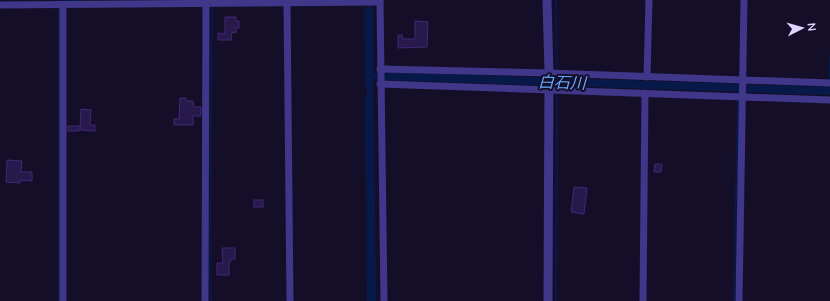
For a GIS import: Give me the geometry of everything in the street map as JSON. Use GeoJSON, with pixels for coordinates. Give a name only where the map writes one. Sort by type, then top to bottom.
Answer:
{"type":"FeatureCollection","features":[{"type":"Feature","properties":{"kind":"street"},"geometry":{"type":"LineString","coordinates":[[547,0],[553,74],[548,301]]}},
{"type":"Feature","properties":{"kind":"street"},"geometry":{"type":"LineString","coordinates":[[647,77],[649,0]]}},
{"type":"Feature","properties":{"kind":"street"},"geometry":{"type":"LineString","coordinates":[[739,301],[740,97],[743,80],[744,0]]}},
{"type":"Feature","properties":{"kind":"street"},"geometry":{"type":"LineString","coordinates":[[0,5],[24,2],[63,5],[100,2],[287,3],[297,1],[377,1],[380,70],[384,301]]}},
{"type":"Feature","properties":{"kind":"street"},"geometry":{"type":"LineString","coordinates":[[205,301],[209,2]]}},
{"type":"Feature","properties":{"kind":"street"},"geometry":{"type":"LineString","coordinates":[[287,3],[290,301]]}},
{"type":"Feature","properties":{"kind":"street"},"geometry":{"type":"LineString","coordinates":[[63,5],[63,301]]}},
{"type":"Feature","properties":{"kind":"street"},"geometry":{"type":"LineString","coordinates":[[380,70],[828,82]]}},
{"type":"Feature","properties":{"kind":"street"},"geometry":{"type":"LineString","coordinates":[[380,82],[830,100]]}},
{"type":"Feature","properties":{"kind":"street"},"geometry":{"type":"LineString","coordinates":[[643,301],[645,93]]}},
{"type":"Feature","properties":{"kind":"water","name":"白石川"},"geometry":{"type":"Polygon","coordinates":[[[366,0],[371,0],[371,8],[373,8],[374,73],[384,72],[830,87],[830,95],[384,80],[383,78],[374,78],[376,301],[367,301],[365,96],[367,96],[367,86],[365,86],[364,8],[366,8],[366,0]]]}},
{"type":"Feature","properties":{"kind":"building"},"geometry":{"type":"Polygon","coordinates":[[[225,17],[236,17],[236,21],[239,21],[239,28],[236,28],[236,33],[232,32],[231,40],[218,40],[218,33],[225,34],[225,17]]]}},
{"type":"Feature","properties":{"kind":"building"},"geometry":{"type":"Polygon","coordinates":[[[415,21],[428,22],[427,47],[398,48],[398,35],[402,35],[403,39],[415,39],[415,21]]]}},
{"type":"Feature","properties":{"kind":"building"},"geometry":{"type":"Polygon","coordinates":[[[180,98],[186,98],[186,101],[193,101],[194,107],[201,107],[201,116],[193,116],[193,125],[174,125],[174,119],[179,119],[180,98]]]}},
{"type":"Feature","properties":{"kind":"building"},"geometry":{"type":"Polygon","coordinates":[[[81,109],[91,110],[90,125],[95,125],[95,131],[80,130],[81,109]]]}},
{"type":"Feature","properties":{"kind":"building"},"geometry":{"type":"Polygon","coordinates":[[[68,126],[79,126],[79,131],[68,131],[68,126]]]}},
{"type":"Feature","properties":{"kind":"building"},"geometry":{"type":"Polygon","coordinates":[[[7,160],[22,161],[21,172],[32,172],[32,181],[20,180],[20,183],[6,182],[7,160]]]}},
{"type":"Feature","properties":{"kind":"building"},"geometry":{"type":"Polygon","coordinates":[[[655,164],[662,164],[661,172],[654,172],[655,164]]]}},
{"type":"Feature","properties":{"kind":"building"},"geometry":{"type":"Polygon","coordinates":[[[574,187],[587,188],[584,214],[571,212],[574,187]]]}},
{"type":"Feature","properties":{"kind":"building"},"geometry":{"type":"Polygon","coordinates":[[[254,200],[263,200],[263,207],[254,207],[254,200]]]}},
{"type":"Feature","properties":{"kind":"building"},"geometry":{"type":"Polygon","coordinates":[[[222,248],[235,248],[235,259],[231,259],[231,262],[229,262],[229,275],[217,275],[217,263],[223,263],[222,248]]]}},
{"type":"Feature","properties":{"kind":"waterway","name":"白石川"},"geometry":{"type":"LineString","coordinates":[[556,0],[557,71]]}},
{"type":"Feature","properties":{"kind":"waterway"},"geometry":{"type":"LineString","coordinates":[[59,1],[78,1]]}},
{"type":"Feature","properties":{"kind":"waterway"},"geometry":{"type":"LineString","coordinates":[[211,301],[212,5]]}},
{"type":"Feature","properties":{"kind":"waterway"},"geometry":{"type":"LineString","coordinates":[[59,9],[59,301]]}},
{"type":"Feature","properties":{"kind":"waterway"},"geometry":{"type":"LineString","coordinates":[[829,89],[830,55]]}},
{"type":"Feature","properties":{"kind":"waterway"},"geometry":{"type":"LineString","coordinates":[[734,301],[738,90]]}},
{"type":"Feature","properties":{"kind":"waterway","name":"白石川"},"geometry":{"type":"LineString","coordinates":[[556,301],[557,91]]}}]}
